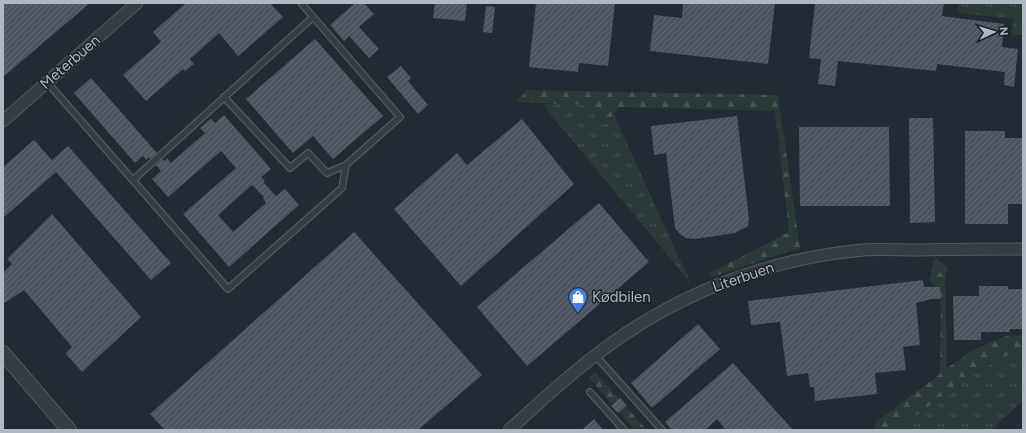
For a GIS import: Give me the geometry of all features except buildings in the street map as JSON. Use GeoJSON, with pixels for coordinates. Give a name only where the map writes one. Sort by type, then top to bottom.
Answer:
{"type":"FeatureCollection","features":[{"type":"Feature","properties":{"kind":"street","name":"Meterbuen"},"geometry":{"type":"LineString","coordinates":[[3,121],[137,3]]}},
{"type":"Feature","properties":{"kind":"street","name":"Literbuen"},"geometry":{"type":"LineString","coordinates":[[509,430],[595,355],[637,325],[688,297],[732,278],[778,264],[825,254],[864,250],[1023,249]]}},
{"type":"Feature","properties":{"kind":"street"},"geometry":{"type":"LineString","coordinates":[[3,354],[69,430]]}},
{"type":"Feature","properties":{"kind":"lane"},"geometry":{"type":"LineString","coordinates":[[224,97],[290,168],[308,153],[327,173],[346,165],[400,117],[301,3]]}},
{"type":"Feature","properties":{"kind":"lane"},"geometry":{"type":"LineString","coordinates":[[133,180],[168,150],[224,97],[313,17]]}},
{"type":"Feature","properties":{"kind":"lane"},"geometry":{"type":"LineString","coordinates":[[47,82],[228,289],[342,188],[346,165]]}},
{"type":"Feature","properties":{"kind":"lane"},"geometry":{"type":"LineString","coordinates":[[595,355],[662,430]]}},
{"type":"Feature","properties":{"kind":"lane"},"geometry":{"type":"LineString","coordinates":[[590,392],[624,430]]}},
{"type":"Feature","properties":{"kind":"green space"},"geometry":{"type":"Polygon","coordinates":[[[959,3],[1023,3],[1023,35],[1012,35],[1013,19],[958,13],[959,3]]]}},
{"type":"Feature","properties":{"kind":"green space"},"geometry":{"type":"Polygon","coordinates":[[[527,90],[778,95],[800,248],[712,277],[710,273],[789,232],[775,111],[619,107],[607,124],[583,105],[516,102],[527,90]]]}},
{"type":"Feature","properties":{"kind":"green space"},"geometry":{"type":"Polygon","coordinates":[[[542,104],[583,105],[607,125],[614,115],[690,282],[542,104]]]}},
{"type":"Feature","properties":{"kind":"green space"},"geometry":{"type":"Polygon","coordinates":[[[935,257],[947,267],[945,282],[947,368],[973,350],[1006,336],[1023,335],[1023,347],[966,378],[897,430],[874,430],[876,422],[940,374],[941,295],[929,280],[935,257]]]}},
{"type":"Feature","properties":{"kind":"green space"},"geometry":{"type":"Polygon","coordinates":[[[1023,347],[1023,401],[991,430],[897,430],[966,378],[1023,347]]]}},
{"type":"Feature","properties":{"kind":"green space"},"geometry":{"type":"Polygon","coordinates":[[[595,372],[647,430],[635,430],[589,378],[595,372]]]}},
{"type":"Feature","properties":{"kind":"place","name":"Kødbilen"},"geometry":{"type":"Point","coordinates":[578,314]}}]}
